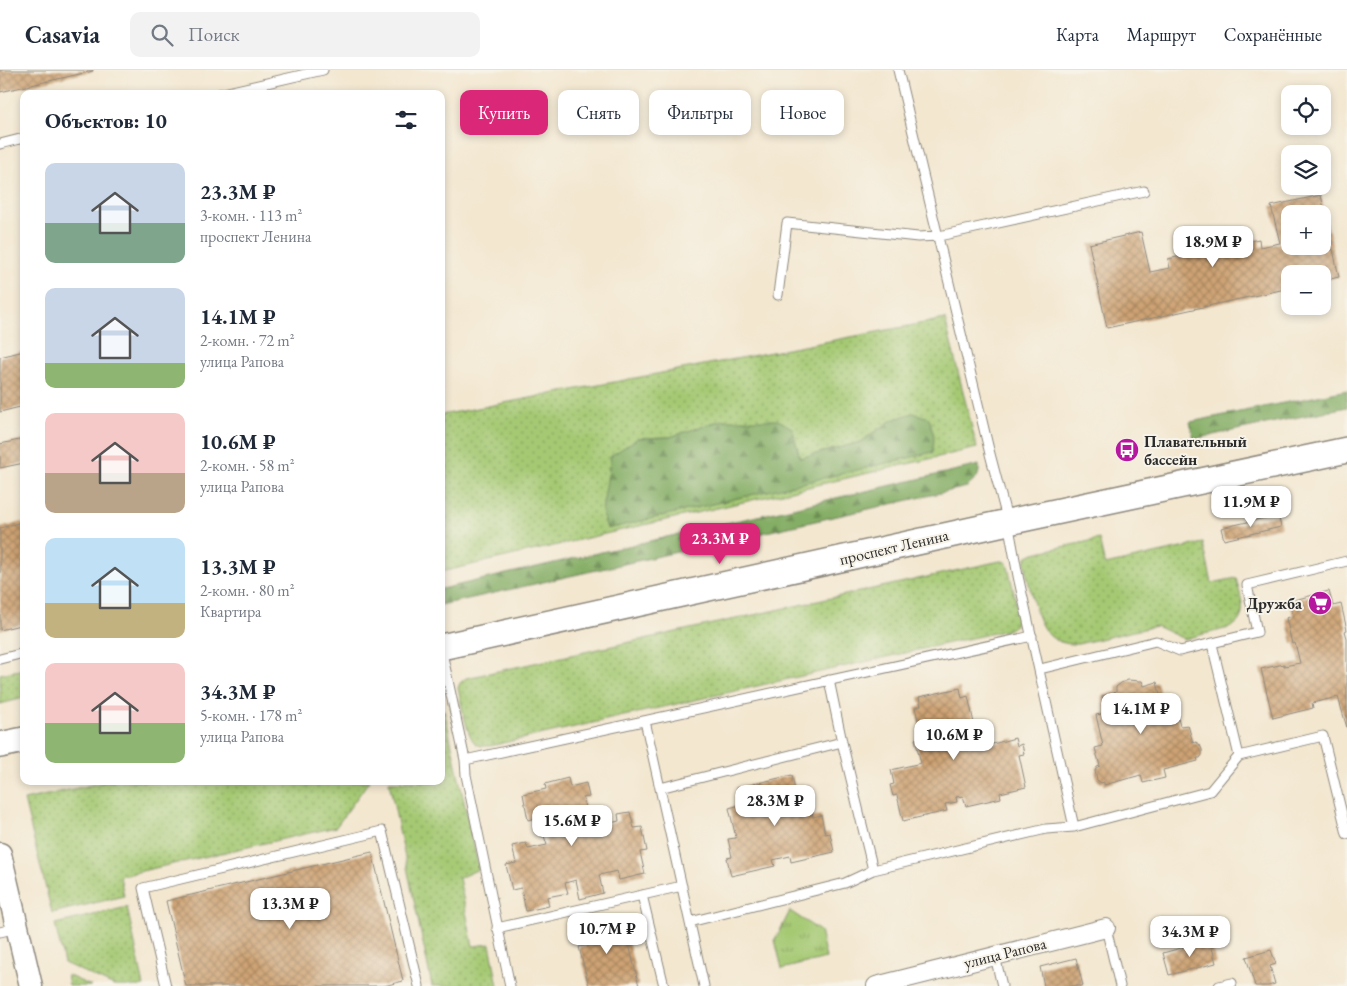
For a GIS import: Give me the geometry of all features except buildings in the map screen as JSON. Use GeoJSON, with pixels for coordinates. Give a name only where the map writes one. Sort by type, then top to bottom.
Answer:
{"type":"FeatureCollection","features":[{"type":"Feature","properties":{"kind":"main road","name":"проспект Ленина"},"geometry":{"type":"LineString","coordinates":[[445,647],[1008,522],[1347,450]]}},
{"type":"Feature","properties":{"kind":"main road"},"geometry":{"type":"LineString","coordinates":[[0,745],[20,741]]}},
{"type":"Feature","properties":{"kind":"street"},"geometry":{"type":"LineString","coordinates":[[0,854],[9,930],[31,986]]}},
{"type":"Feature","properties":{"kind":"street","name":"улица Рапова"},"geometry":{"type":"LineString","coordinates":[[876,986],[1106,928]]}},
{"type":"Feature","properties":{"kind":"lane"},"geometry":{"type":"LineString","coordinates":[[236,90],[323,70]]}},
{"type":"Feature","properties":{"kind":"lane"},"geometry":{"type":"LineString","coordinates":[[898,70],[1008,522],[1018,576],[1074,827]]}},
{"type":"Feature","properties":{"kind":"lane"},"geometry":{"type":"LineString","coordinates":[[0,144],[20,139]]}},
{"type":"Feature","properties":{"kind":"lane"},"geometry":{"type":"LineString","coordinates":[[778,295],[787,223],[918,237],[939,236],[1144,191]]}},
{"type":"Feature","properties":{"kind":"lane"},"geometry":{"type":"LineString","coordinates":[[1040,669],[1156,641],[1180,651],[1257,632],[1246,585],[1347,561]]}},
{"type":"Feature","properties":{"kind":"lane"},"geometry":{"type":"LineString","coordinates":[[465,760],[1032,636]]}},
{"type":"Feature","properties":{"kind":"lane"},"geometry":{"type":"LineString","coordinates":[[1212,644],[1239,756]]}},
{"type":"Feature","properties":{"kind":"lane"},"geometry":{"type":"LineString","coordinates":[[0,659],[20,654]]}},
{"type":"Feature","properties":{"kind":"lane"},"geometry":{"type":"LineString","coordinates":[[445,667],[510,986]]}},
{"type":"Feature","properties":{"kind":"lane"},"geometry":{"type":"LineString","coordinates":[[829,680],[873,870]]}},
{"type":"Feature","properties":{"kind":"lane"},"geometry":{"type":"LineString","coordinates":[[645,721],[704,986]]}},
{"type":"Feature","properties":{"kind":"lane"},"geometry":{"type":"LineString","coordinates":[[690,922],[844,883],[873,870],[1046,829],[1074,827],[1210,791],[1239,756],[1323,736],[1347,834]]}},
{"type":"Feature","properties":{"kind":"lane"},"geometry":{"type":"LineString","coordinates":[[660,788],[842,742]]}},
{"type":"Feature","properties":{"kind":"lane"},"geometry":{"type":"LineString","coordinates":[[166,986],[142,888],[382,831],[419,986]]}},
{"type":"Feature","properties":{"kind":"lane"},"geometry":{"type":"LineString","coordinates":[[497,928],[682,886]]}},
{"type":"Feature","properties":{"kind":"lane"},"geometry":{"type":"LineString","coordinates":[[642,895],[664,986]]}},
{"type":"Feature","properties":{"kind":"lane"},"geometry":{"type":"LineString","coordinates":[[1106,928],[1120,986]]}},
{"type":"Feature","properties":{"kind":"lane"},"geometry":{"type":"LineString","coordinates":[[995,956],[1002,986]]}},
{"type":"Feature","properties":{"kind":"lane"},"geometry":{"type":"LineString","coordinates":[[1219,986],[1232,983]]}},
{"type":"Feature","properties":{"kind":"green space"},"geometry":{"type":"Polygon","coordinates":[[[945,319],[977,448],[445,571],[445,414],[945,319]],[[722,420],[670,437],[638,438],[602,511],[932,452],[892,420],[861,442],[800,458],[792,428],[722,420]]]}},
{"type":"Feature","properties":{"kind":"green space"},"geometry":{"type":"Polygon","coordinates":[[[1347,390],[1347,407],[1194,439],[1190,422],[1347,390]]]}},
{"type":"Feature","properties":{"kind":"green space"},"geometry":{"type":"Polygon","coordinates":[[[913,413],[929,418],[934,436],[933,452],[607,529],[602,511],[611,456],[638,438],[670,437],[722,420],[778,420],[792,428],[800,458],[861,442],[892,420],[913,413]]]}},
{"type":"Feature","properties":{"kind":"green space"},"geometry":{"type":"Polygon","coordinates":[[[979,465],[977,478],[967,487],[445,604],[445,588],[979,465]]]}},
{"type":"Feature","properties":{"kind":"green space"},"geometry":{"type":"Polygon","coordinates":[[[1099,539],[1105,565],[1203,543],[1212,583],[1236,578],[1242,606],[1240,619],[1229,628],[1184,639],[1156,626],[1078,644],[1056,640],[1043,628],[1035,609],[1026,573],[1026,557],[1034,553],[1099,539]]]}},
{"type":"Feature","properties":{"kind":"green space"},"geometry":{"type":"Polygon","coordinates":[[[1000,561],[1005,562],[1008,566],[1017,615],[1014,626],[1008,630],[490,746],[480,746],[475,743],[466,725],[458,688],[460,683],[466,678],[1000,561]]]}},
{"type":"Feature","properties":{"kind":"green space"},"geometry":{"type":"Polygon","coordinates":[[[20,670],[20,699],[0,704],[0,674],[20,670]]]}},
{"type":"Feature","properties":{"kind":"green space"},"geometry":{"type":"Polygon","coordinates":[[[445,715],[479,869],[459,878],[473,946],[490,944],[498,986],[432,986],[390,785],[445,785],[445,715]]]}},
{"type":"Feature","properties":{"kind":"green space"},"geometry":{"type":"Polygon","coordinates":[[[91,785],[366,785],[336,827],[120,876],[124,896],[52,913],[24,800],[91,785]]]}},
{"type":"Feature","properties":{"kind":"green space"},"geometry":{"type":"Polygon","coordinates":[[[127,907],[144,986],[114,986],[64,963],[55,924],[127,907]]]}},
{"type":"Feature","properties":{"kind":"green space"},"geometry":{"type":"Polygon","coordinates":[[[790,911],[820,931],[826,958],[782,969],[775,940],[790,911]]]}},
{"type":"Feature","properties":{"kind":"green space"},"geometry":{"type":"Polygon","coordinates":[[[67,975],[91,986],[69,986],[67,975]]]}},
{"type":"Feature","properties":{"kind":"place","name":"Плавательный бассейн"},"geometry":{"type":"Point","coordinates":[1127,450]}},
{"type":"Feature","properties":{"kind":"place","name":"Дружба"},"geometry":{"type":"Point","coordinates":[1320,603]}}]}
